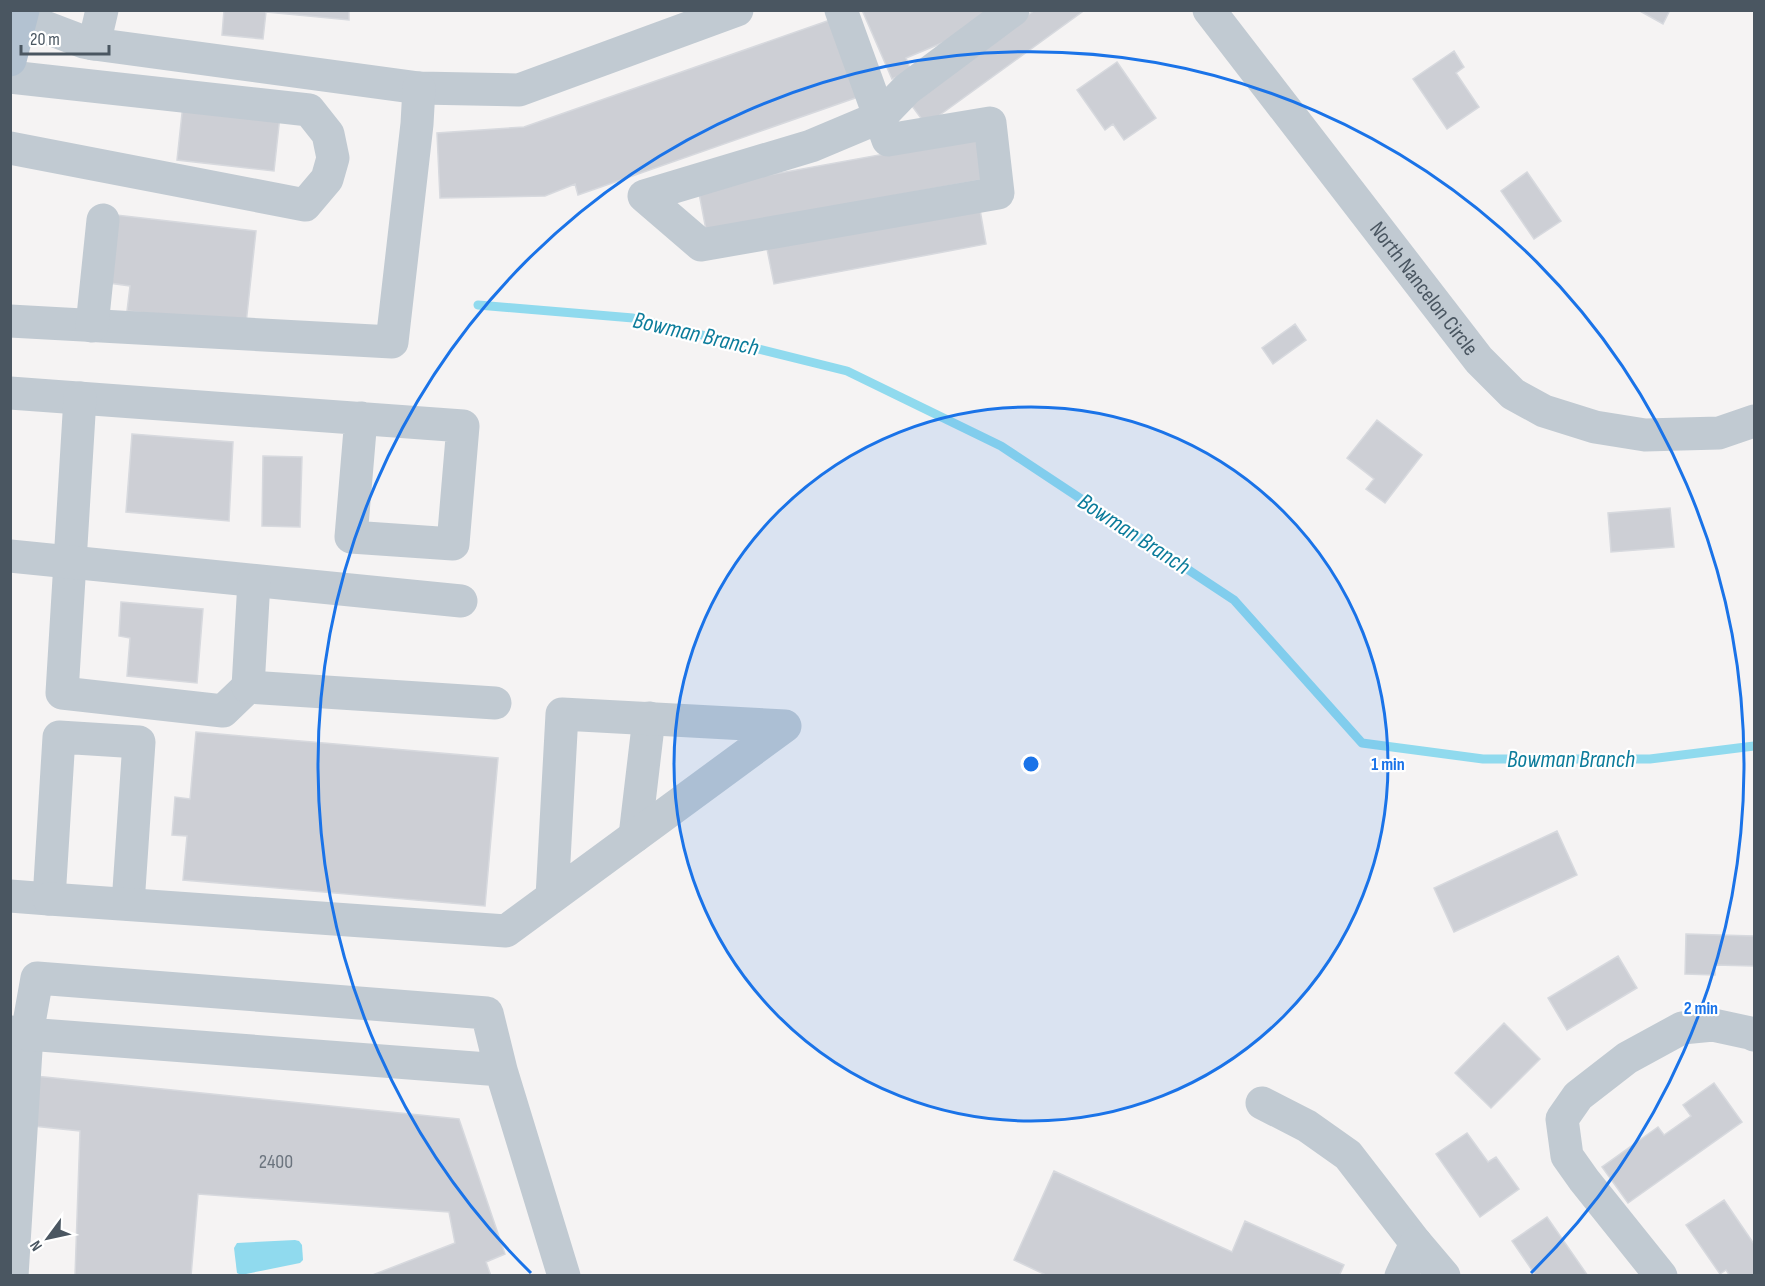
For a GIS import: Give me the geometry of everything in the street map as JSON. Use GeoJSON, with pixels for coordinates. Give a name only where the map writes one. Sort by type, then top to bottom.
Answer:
{"type":"FeatureCollection","features":[{"type":"Feature","properties":{"kind":"main road"},"geometry":{"type":"LineString","coordinates":[[10,60],[22,14]]}},
{"type":"Feature","properties":{"kind":"street"},"geometry":{"type":"LineString","coordinates":[[94,44],[102,10]]}},
{"type":"Feature","properties":{"kind":"street"},"geometry":{"type":"LineString","coordinates":[[22,14],[84,42],[94,44],[418,88],[519,90],[737,10]]}},
{"type":"Feature","properties":{"kind":"street"},"geometry":{"type":"LineString","coordinates":[[841,10],[880,117],[888,140],[990,123],[998,193],[701,245],[644,196],[811,146],[880,117],[907,89],[1013,10]]}},
{"type":"Feature","properties":{"kind":"street","name":"North Nancelon Circle"},"geometry":{"type":"LineString","coordinates":[[1209,10],[1479,360],[1513,394],[1545,411],[1595,428],[1645,435],[1719,433],[1755,421]]}},
{"type":"Feature","properties":{"kind":"street"},"geometry":{"type":"LineString","coordinates":[[10,77],[309,110],[328,134],[333,158],[327,179],[305,205],[10,148]]}},
{"type":"Feature","properties":{"kind":"street"},"geometry":{"type":"LineString","coordinates":[[10,321],[392,342],[417,124],[418,88]]}},
{"type":"Feature","properties":{"kind":"street"},"geometry":{"type":"LineString","coordinates":[[92,326],[104,220]]}},
{"type":"Feature","properties":{"kind":"street"},"geometry":{"type":"LineString","coordinates":[[10,393],[361,418],[463,426],[453,544],[351,537],[361,418]]}},
{"type":"Feature","properties":{"kind":"street"},"geometry":{"type":"LineString","coordinates":[[80,398],[62,693],[223,711],[248,687],[254,580]]}},
{"type":"Feature","properties":{"kind":"street"},"geometry":{"type":"LineString","coordinates":[[10,556],[461,601]]}},
{"type":"Feature","properties":{"kind":"street"},"geometry":{"type":"LineString","coordinates":[[248,687],[495,703]]}},
{"type":"Feature","properties":{"kind":"street"},"geometry":{"type":"LineString","coordinates":[[10,896],[506,931],[785,726],[562,714],[552,897]]}},
{"type":"Feature","properties":{"kind":"street"},"geometry":{"type":"LineString","coordinates":[[635,836],[649,718]]}},
{"type":"Feature","properties":{"kind":"street"},"geometry":{"type":"LineString","coordinates":[[49,899],[59,737],[139,742],[128,904]]}},
{"type":"Feature","properties":{"kind":"street"},"geometry":{"type":"LineString","coordinates":[[12,1275],[19,1033],[37,978],[487,1013],[501,1070],[564,1275]]}},
{"type":"Feature","properties":{"kind":"street"},"geometry":{"type":"LineString","coordinates":[[1661,1275],[1584,1180],[1567,1155],[1562,1119],[1578,1096],[1627,1058],[1682,1028],[1713,1025],[1755,1035]]}},
{"type":"Feature","properties":{"kind":"street"},"geometry":{"type":"LineString","coordinates":[[19,1033],[501,1070]]}},
{"type":"Feature","properties":{"kind":"street"},"geometry":{"type":"LineString","coordinates":[[1262,1103],[1307,1126],[1348,1155],[1416,1243],[1444,1275]]}},
{"type":"Feature","properties":{"kind":"street"},"geometry":{"type":"LineString","coordinates":[[1401,1275],[1416,1243]]}},
{"type":"Feature","properties":{"kind":"water"},"geometry":{"type":"Polygon","coordinates":[[[295,1240],[302,1245],[303,1260],[300,1263],[241,1275],[237,1273],[234,1248],[237,1243],[295,1240]]]}},
{"type":"Feature","properties":{"kind":"building"},"geometry":{"type":"Polygon","coordinates":[[[224,10],[349,10],[349,20],[266,12],[263,39],[222,35],[224,10]]]}},
{"type":"Feature","properties":{"kind":"building"},"geometry":{"type":"Polygon","coordinates":[[[862,10],[993,10],[954,38],[906,58],[911,71],[892,79],[862,10]]]}},
{"type":"Feature","properties":{"kind":"building"},"geometry":{"type":"Polygon","coordinates":[[[1035,10],[1081,10],[1082,12],[926,125],[909,102],[1035,10]]]}},
{"type":"Feature","properties":{"kind":"building"},"geometry":{"type":"Polygon","coordinates":[[[1638,10],[1670,10],[1663,24],[1638,10]]]}},
{"type":"Feature","properties":{"kind":"building"},"geometry":{"type":"Polygon","coordinates":[[[833,19],[861,96],[578,195],[575,184],[545,196],[440,198],[437,133],[524,127],[833,19]]]}},
{"type":"Feature","properties":{"kind":"building"},"geometry":{"type":"Polygon","coordinates":[[[1454,51],[1464,67],[1456,73],[1479,107],[1447,129],[1413,79],[1454,51]]]}},
{"type":"Feature","properties":{"kind":"building"},"geometry":{"type":"Polygon","coordinates":[[[1117,62],[1156,118],[1124,140],[1113,124],[1105,130],[1077,90],[1117,62]]]}},
{"type":"Feature","properties":{"kind":"building"},"geometry":{"type":"Polygon","coordinates":[[[183,104],[280,116],[274,171],[177,160],[183,104]]]}},
{"type":"Feature","properties":{"kind":"building"},"geometry":{"type":"Polygon","coordinates":[[[978,137],[986,179],[706,230],[698,188],[978,137]]]}},
{"type":"Feature","properties":{"kind":"building"},"geometry":{"type":"Polygon","coordinates":[[[1527,172],[1561,221],[1534,239],[1501,191],[1527,172]]]}},
{"type":"Feature","properties":{"kind":"building"},"geometry":{"type":"Polygon","coordinates":[[[979,204],[986,244],[774,284],[766,244],[979,204]]]}},
{"type":"Feature","properties":{"kind":"building"},"geometry":{"type":"Polygon","coordinates":[[[116,215],[256,231],[246,324],[127,311],[130,286],[109,283],[116,215]]]}},
{"type":"Feature","properties":{"kind":"building"},"geometry":{"type":"Polygon","coordinates":[[[1295,324],[1306,340],[1273,364],[1262,348],[1295,324]]]}},
{"type":"Feature","properties":{"kind":"building"},"geometry":{"type":"Polygon","coordinates":[[[1377,420],[1422,455],[1385,503],[1366,489],[1374,479],[1347,458],[1377,420]]]}},
{"type":"Feature","properties":{"kind":"building"},"geometry":{"type":"Polygon","coordinates":[[[132,434],[233,442],[229,521],[126,512],[132,434]]]}},
{"type":"Feature","properties":{"kind":"building"},"geometry":{"type":"Polygon","coordinates":[[[263,456],[302,457],[300,527],[262,526],[263,456]]]}},
{"type":"Feature","properties":{"kind":"building"},"geometry":{"type":"Polygon","coordinates":[[[1670,508],[1674,547],[1611,552],[1608,513],[1670,508]]]}},
{"type":"Feature","properties":{"kind":"building"},"geometry":{"type":"Polygon","coordinates":[[[121,602],[203,609],[197,683],[127,676],[130,638],[119,636],[121,602]]]}},
{"type":"Feature","properties":{"kind":"building"},"geometry":{"type":"Polygon","coordinates":[[[196,732],[498,758],[485,906],[183,880],[187,836],[172,835],[175,797],[190,799],[196,732]]]}},
{"type":"Feature","properties":{"kind":"building"},"geometry":{"type":"Polygon","coordinates":[[[1557,831],[1577,875],[1454,932],[1434,888],[1557,831]]]}},
{"type":"Feature","properties":{"kind":"building"},"geometry":{"type":"Polygon","coordinates":[[[1686,934],[1754,936],[1754,966],[1715,965],[1715,975],[1685,974],[1686,934]]]}},
{"type":"Feature","properties":{"kind":"building"},"geometry":{"type":"Polygon","coordinates":[[[1618,956],[1637,988],[1567,1030],[1548,998],[1618,956]]]}},
{"type":"Feature","properties":{"kind":"building"},"geometry":{"type":"Polygon","coordinates":[[[1504,1023],[1540,1059],[1491,1108],[1455,1073],[1504,1023]]]}},
{"type":"Feature","properties":{"kind":"building"},"geometry":{"type":"Polygon","coordinates":[[[35,1076],[459,1119],[505,1254],[486,1262],[491,1276],[370,1276],[455,1243],[449,1212],[198,1194],[191,1276],[75,1276],[80,1131],[33,1126],[35,1076]]]}},
{"type":"Feature","properties":{"kind":"building"},"geometry":{"type":"Polygon","coordinates":[[[1714,1083],[1742,1122],[1628,1203],[1602,1167],[1658,1127],[1664,1135],[1691,1116],[1683,1105],[1714,1083]]]}},
{"type":"Feature","properties":{"kind":"building"},"geometry":{"type":"Polygon","coordinates":[[[1467,1133],[1488,1162],[1496,1157],[1519,1189],[1480,1217],[1436,1154],[1467,1133]]]}},
{"type":"Feature","properties":{"kind":"building"},"geometry":{"type":"Polygon","coordinates":[[[1054,1171],[1232,1252],[1245,1221],[1344,1265],[1339,1276],[1048,1276],[1014,1260],[1054,1171]]]}},
{"type":"Feature","properties":{"kind":"building"},"geometry":{"type":"Polygon","coordinates":[[[1724,1200],[1754,1244],[1754,1276],[1730,1276],[1726,1270],[1720,1274],[1686,1225],[1724,1200]]]}},
{"type":"Feature","properties":{"kind":"building"},"geometry":{"type":"Polygon","coordinates":[[[1547,1217],[1588,1276],[1536,1276],[1512,1241],[1547,1217]]]}},
{"type":"Feature","properties":{"kind":"waterway","name":"Bowman Branch"},"geometry":{"type":"LineString","coordinates":[[478,305],[633,318],[847,371],[1001,446],[1234,600],[1362,743],[1483,759],[1650,759],[1754,746]]}}]}
